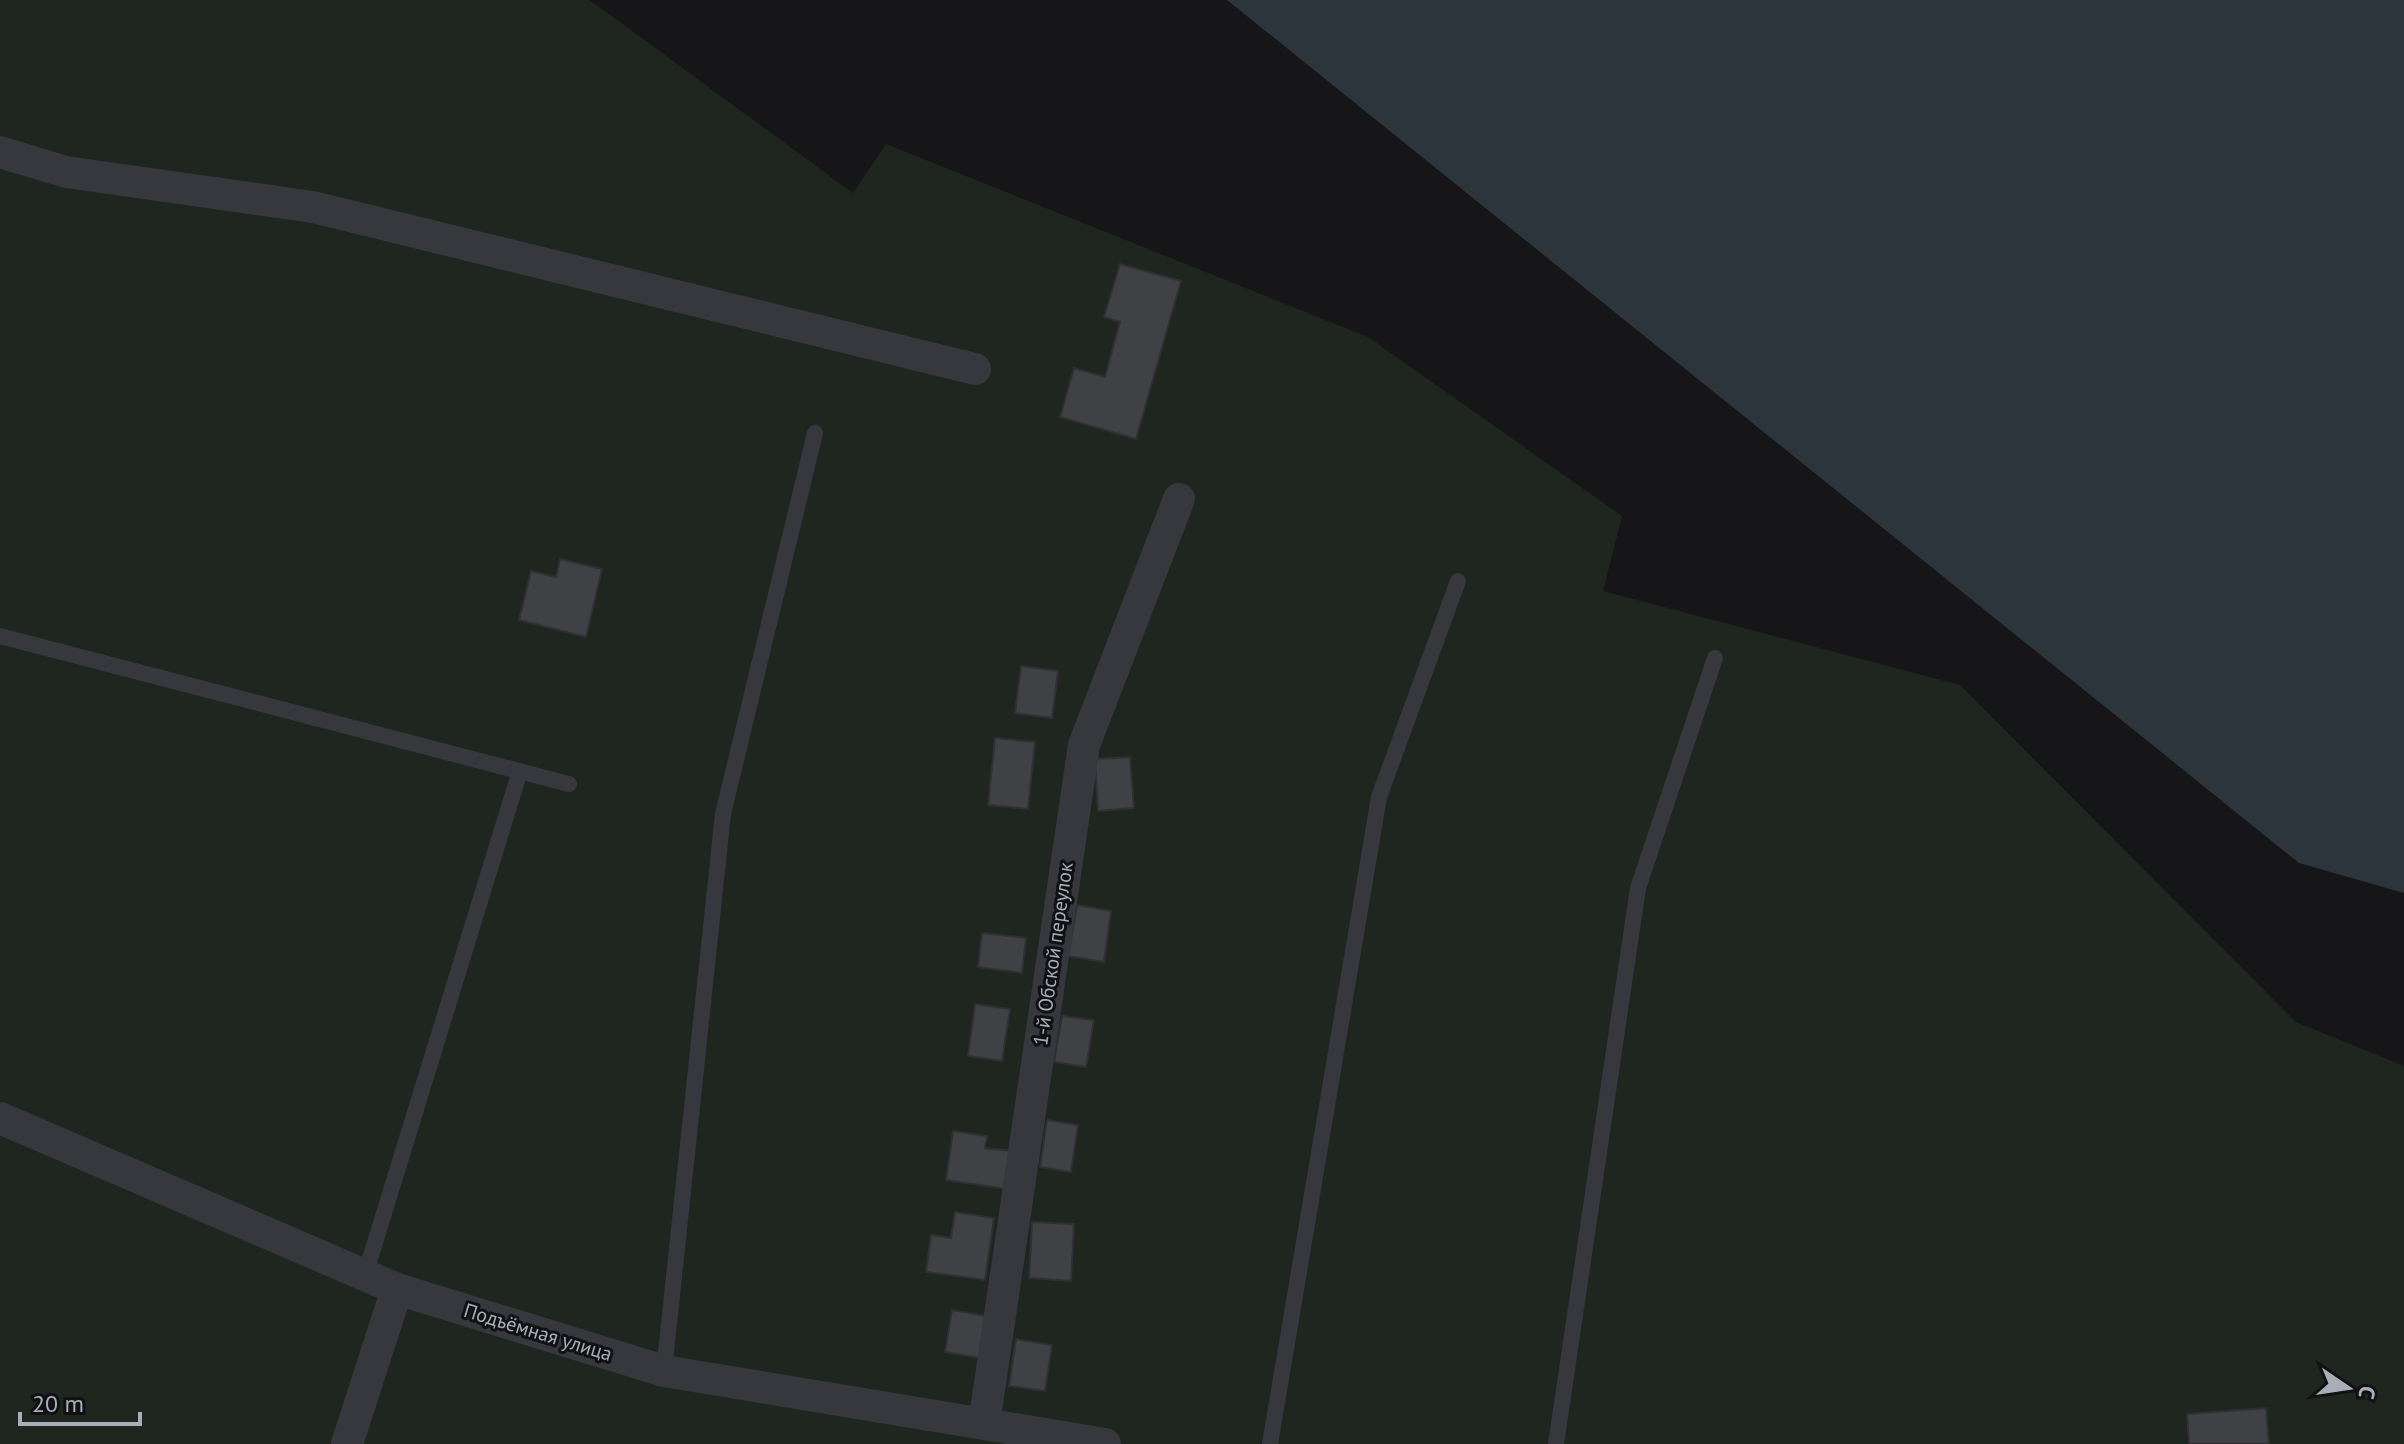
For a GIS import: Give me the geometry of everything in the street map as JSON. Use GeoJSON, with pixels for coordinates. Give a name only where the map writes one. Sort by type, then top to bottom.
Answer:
{"type":"FeatureCollection","features":[{"type":"Feature","properties":{"kind":"street"},"geometry":{"type":"LineString","coordinates":[[0,152],[66,172],[313,207],[975,369]]}},
{"type":"Feature","properties":{"kind":"street","name":"1-й Обской переулок"},"geometry":{"type":"LineString","coordinates":[[984,1424],[1084,745],[1179,499]]}},
{"type":"Feature","properties":{"kind":"street","name":"Подъёмная улица"},"geometry":{"type":"LineString","coordinates":[[0,1118],[397,1289],[664,1371],[1105,1444]]}},
{"type":"Feature","properties":{"kind":"street"},"geometry":{"type":"LineString","coordinates":[[347,1444],[397,1289]]}},
{"type":"Feature","properties":{"kind":"lane"},"geometry":{"type":"LineString","coordinates":[[664,1371],[723,814],[815,433]]}},
{"type":"Feature","properties":{"kind":"lane"},"geometry":{"type":"LineString","coordinates":[[1270,1444],[1379,797],[1458,581]]}},
{"type":"Feature","properties":{"kind":"lane"},"geometry":{"type":"LineString","coordinates":[[0,636],[569,784]]}},
{"type":"Feature","properties":{"kind":"lane"},"geometry":{"type":"LineString","coordinates":[[1556,1444],[1638,888],[1715,658]]}},
{"type":"Feature","properties":{"kind":"lane"},"geometry":{"type":"LineString","coordinates":[[365,1275],[520,771]]}},
{"type":"Feature","properties":{"kind":"shaded area"},"geometry":{"type":"Polygon","coordinates":[[[0,0],[590,0],[853,193],[886,144],[1368,337],[1622,516],[1603,591],[1960,685],[2296,1022],[2404,1066],[2404,1444],[0,1444],[0,0]]]}},
{"type":"Feature","properties":{"kind":"shaded area"},"geometry":{"type":"Polygon","coordinates":[[[1227,0],[2404,0],[2404,893],[2299,863],[1227,0]]]}},
{"type":"Feature","properties":{"kind":"building"},"geometry":{"type":"Polygon","coordinates":[[[1120,264],[1181,281],[1136,439],[1060,417],[1074,368],[1105,377],[1120,322],[1104,317],[1120,264]]]}},
{"type":"Feature","properties":{"kind":"building"},"geometry":{"type":"Polygon","coordinates":[[[560,559],[602,569],[586,637],[519,620],[531,571],[556,577],[560,559]]]}},
{"type":"Feature","properties":{"kind":"building"},"geometry":{"type":"Polygon","coordinates":[[[1021,666],[1058,671],[1052,718],[1015,713],[1021,666]]]}},
{"type":"Feature","properties":{"kind":"building"},"geometry":{"type":"Polygon","coordinates":[[[995,738],[1035,742],[1028,809],[988,805],[995,738]]]}},
{"type":"Feature","properties":{"kind":"building"},"geometry":{"type":"Polygon","coordinates":[[[1130,757],[1134,808],[1098,811],[1095,759],[1130,757]]]}},
{"type":"Feature","properties":{"kind":"building"},"geometry":{"type":"Polygon","coordinates":[[[1077,905],[1111,911],[1104,962],[1068,956],[1077,905]]]}},
{"type":"Feature","properties":{"kind":"building"},"geometry":{"type":"Polygon","coordinates":[[[982,933],[1026,938],[1022,973],[978,967],[982,933]]]}},
{"type":"Feature","properties":{"kind":"building"},"geometry":{"type":"Polygon","coordinates":[[[975,1004],[1010,1009],[1002,1061],[968,1056],[975,1004]]]}},
{"type":"Feature","properties":{"kind":"building"},"geometry":{"type":"Polygon","coordinates":[[[1062,1016],[1094,1020],[1086,1067],[1054,1062],[1062,1016]]]}},
{"type":"Feature","properties":{"kind":"building"},"geometry":{"type":"Polygon","coordinates":[[[1047,1120],[1078,1125],[1071,1172],[1040,1167],[1047,1120]]]}},
{"type":"Feature","properties":{"kind":"building"},"geometry":{"type":"Polygon","coordinates":[[[953,1131],[987,1136],[985,1148],[1012,1151],[1006,1189],[946,1180],[953,1131]]]}},
{"type":"Feature","properties":{"kind":"building"},"geometry":{"type":"Polygon","coordinates":[[[955,1212],[994,1218],[985,1280],[926,1272],[931,1235],[951,1238],[955,1212]]]}},
{"type":"Feature","properties":{"kind":"building"},"geometry":{"type":"Polygon","coordinates":[[[1032,1222],[1074,1224],[1071,1281],[1029,1278],[1032,1222]]]}},
{"type":"Feature","properties":{"kind":"building"},"geometry":{"type":"Polygon","coordinates":[[[952,1310],[986,1316],[979,1358],[945,1352],[952,1310]]]}},
{"type":"Feature","properties":{"kind":"building"},"geometry":{"type":"Polygon","coordinates":[[[1016,1339],[1052,1345],[1045,1391],[1009,1386],[1016,1339]]]}},
{"type":"Feature","properties":{"kind":"building"},"geometry":{"type":"Polygon","coordinates":[[[2266,1408],[2269,1444],[2189,1444],[2187,1414],[2266,1408]]]}}]}
